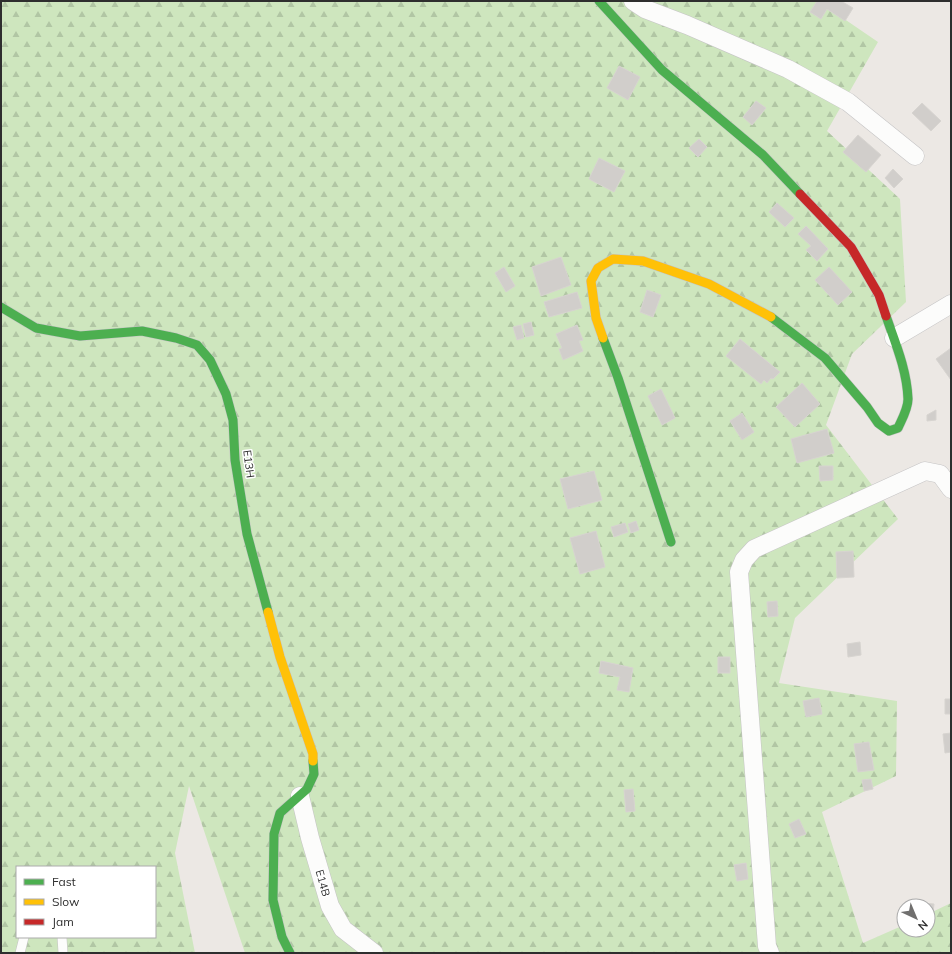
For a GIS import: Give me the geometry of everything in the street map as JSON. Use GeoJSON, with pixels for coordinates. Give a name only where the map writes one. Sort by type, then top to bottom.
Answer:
{"type":"FeatureCollection","features":[{"type":"Feature","properties":{"kind":"street"},"geometry":{"type":"LineString","coordinates":[[598,1],[662,70],[763,155],[850,247],[880,295],[903,368],[908,400],[905,414],[898,428],[889,431],[878,423],[867,407],[825,358],[775,319],[709,284],[643,261],[625,259],[613,260],[598,268],[591,281],[596,318],[618,378],[671,542]]}},
{"type":"Feature","properties":{"kind":"street"},"geometry":{"type":"LineString","coordinates":[[633,1],[645,10],[687,25],[788,69],[848,102],[915,156]]}},
{"type":"Feature","properties":{"kind":"street"},"geometry":{"type":"LineString","coordinates":[[894,338],[951,304]]}},
{"type":"Feature","properties":{"kind":"street","name":"E13H"},"geometry":{"type":"LineString","coordinates":[[1,307],[36,328],[80,336],[142,331],[176,338],[197,344],[210,360],[226,394],[233,420],[235,460],[247,534],[280,657],[312,754],[314,774],[300,796]]}},
{"type":"Feature","properties":{"kind":"street"},"geometry":{"type":"LineString","coordinates":[[770,953],[767,946],[740,572],[744,560],[754,549],[925,471],[940,474],[951,489]]}},
{"type":"Feature","properties":{"kind":"street"},"geometry":{"type":"LineString","coordinates":[[290,953],[282,937],[273,900],[274,834],[280,814],[300,796]]}},
{"type":"Feature","properties":{"kind":"street","name":"E14B"},"geometry":{"type":"LineString","coordinates":[[300,796],[310,838],[330,906],[343,930],[374,953]]}},
{"type":"Feature","properties":{"kind":"lane"},"geometry":{"type":"LineString","coordinates":[[20,953],[24,938]]}},
{"type":"Feature","properties":{"kind":"lane"},"geometry":{"type":"LineString","coordinates":[[62,938],[63,953]]}},
{"type":"Feature","properties":{"kind":"green space"},"geometry":{"type":"Polygon","coordinates":[[[1,1],[818,1],[878,42],[827,131],[900,199],[906,302],[852,354],[826,425],[898,519],[795,618],[779,683],[897,701],[896,776],[822,812],[863,943],[896,929],[896,938],[936,938],[936,910],[951,903],[951,953],[245,953],[189,786],[175,853],[195,953],[1,953],[1,1]]]}},
{"type":"Feature","properties":{"kind":"building"},"geometry":{"type":"Polygon","coordinates":[[[817,1],[841,1],[853,8],[845,21],[827,9],[821,19],[810,12],[817,1]]]}},
{"type":"Feature","properties":{"kind":"building"},"geometry":{"type":"Polygon","coordinates":[[[619,66],[640,77],[628,100],[607,88],[619,66]]]}},
{"type":"Feature","properties":{"kind":"building"},"geometry":{"type":"Polygon","coordinates":[[[756,101],[766,108],[752,125],[743,117],[756,101]]]}},
{"type":"Feature","properties":{"kind":"building"},"geometry":{"type":"Polygon","coordinates":[[[922,103],[941,121],[931,131],[912,113],[922,103]]]}},
{"type":"Feature","properties":{"kind":"building"},"geometry":{"type":"Polygon","coordinates":[[[858,135],[881,155],[866,172],[843,152],[858,135]]]}},
{"type":"Feature","properties":{"kind":"building"},"geometry":{"type":"Polygon","coordinates":[[[699,139],[707,147],[698,157],[689,148],[699,139]]]}},
{"type":"Feature","properties":{"kind":"building"},"geometry":{"type":"Polygon","coordinates":[[[599,158],[625,171],[614,192],[589,179],[599,158]]]}},
{"type":"Feature","properties":{"kind":"building"},"geometry":{"type":"Polygon","coordinates":[[[893,169],[903,179],[894,188],[885,178],[893,169]]]}},
{"type":"Feature","properties":{"kind":"building"},"geometry":{"type":"Polygon","coordinates":[[[777,203],[794,218],[785,227],[769,212],[777,203]]]}},
{"type":"Feature","properties":{"kind":"building"},"geometry":{"type":"Polygon","coordinates":[[[806,226],[828,249],[817,261],[806,250],[811,246],[798,234],[806,226]]]}},
{"type":"Feature","properties":{"kind":"building"},"geometry":{"type":"Polygon","coordinates":[[[561,257],[571,285],[541,296],[532,267],[561,257]]]}},
{"type":"Feature","properties":{"kind":"building"},"geometry":{"type":"Polygon","coordinates":[[[504,267],[515,286],[506,292],[495,273],[504,267]]]}},
{"type":"Feature","properties":{"kind":"building"},"geometry":{"type":"Polygon","coordinates":[[[829,267],[852,292],[838,305],[815,280],[829,267]]]}},
{"type":"Feature","properties":{"kind":"building"},"geometry":{"type":"Polygon","coordinates":[[[647,290],[661,295],[653,317],[640,312],[647,290]]]}},
{"type":"Feature","properties":{"kind":"building"},"geometry":{"type":"Polygon","coordinates":[[[577,292],[582,308],[549,317],[544,302],[577,292]]]}},
{"type":"Feature","properties":{"kind":"building"},"geometry":{"type":"Polygon","coordinates":[[[531,322],[534,335],[526,337],[523,324],[531,322]]]}},
{"type":"Feature","properties":{"kind":"building"},"geometry":{"type":"Polygon","coordinates":[[[521,325],[524,338],[517,340],[513,327],[521,325]]]}},
{"type":"Feature","properties":{"kind":"building"},"geometry":{"type":"Polygon","coordinates":[[[577,325],[583,340],[579,341],[583,351],[563,360],[559,349],[562,348],[556,334],[577,325]]]}},
{"type":"Feature","properties":{"kind":"building"},"geometry":{"type":"Polygon","coordinates":[[[740,339],[780,372],[773,379],[771,378],[767,383],[764,380],[761,384],[726,356],[740,339]]]}},
{"type":"Feature","properties":{"kind":"building"},"geometry":{"type":"Polygon","coordinates":[[[951,348],[951,380],[936,359],[951,348]]]}},
{"type":"Feature","properties":{"kind":"building"},"geometry":{"type":"Polygon","coordinates":[[[802,383],[820,404],[795,427],[776,407],[802,383]]]}},
{"type":"Feature","properties":{"kind":"building"},"geometry":{"type":"Polygon","coordinates":[[[661,389],[675,418],[662,425],[648,396],[661,389]]]}},
{"type":"Feature","properties":{"kind":"building"},"geometry":{"type":"Polygon","coordinates":[[[936,410],[936,420],[927,421],[927,415],[936,410]]]}},
{"type":"Feature","properties":{"kind":"building"},"geometry":{"type":"Polygon","coordinates":[[[742,413],[754,432],[742,440],[730,421],[742,413]]]}},
{"type":"Feature","properties":{"kind":"building"},"geometry":{"type":"Polygon","coordinates":[[[827,429],[834,453],[797,463],[791,439],[827,429]]]}},
{"type":"Feature","properties":{"kind":"building"},"geometry":{"type":"Polygon","coordinates":[[[819,466],[833,466],[833,480],[820,481],[819,466]]]}},
{"type":"Feature","properties":{"kind":"building"},"geometry":{"type":"Polygon","coordinates":[[[594,471],[602,500],[568,509],[560,479],[594,471]]]}},
{"type":"Feature","properties":{"kind":"building"},"geometry":{"type":"Polygon","coordinates":[[[636,521],[639,530],[631,533],[628,524],[636,521]]]}},
{"type":"Feature","properties":{"kind":"building"},"geometry":{"type":"Polygon","coordinates":[[[625,523],[628,532],[614,537],[611,527],[625,523]]]}},
{"type":"Feature","properties":{"kind":"building"},"geometry":{"type":"Polygon","coordinates":[[[596,531],[605,567],[580,574],[570,538],[596,531]]]}},
{"type":"Feature","properties":{"kind":"building"},"geometry":{"type":"Polygon","coordinates":[[[853,551],[854,577],[837,578],[836,552],[853,551]]]}},
{"type":"Feature","properties":{"kind":"building"},"geometry":{"type":"Polygon","coordinates":[[[777,601],[778,616],[768,617],[767,602],[777,601]]]}},
{"type":"Feature","properties":{"kind":"building"},"geometry":{"type":"Polygon","coordinates":[[[860,642],[861,655],[848,657],[847,644],[860,642]]]}},
{"type":"Feature","properties":{"kind":"building"},"geometry":{"type":"Polygon","coordinates":[[[718,657],[730,657],[730,673],[718,673],[718,657]]]}},
{"type":"Feature","properties":{"kind":"building"},"geometry":{"type":"Polygon","coordinates":[[[601,661],[633,668],[629,692],[617,690],[620,677],[599,673],[601,661]]]}},
{"type":"Feature","properties":{"kind":"building"},"geometry":{"type":"Polygon","coordinates":[[[819,698],[822,714],[806,717],[803,701],[819,698]]]}},
{"type":"Feature","properties":{"kind":"building"},"geometry":{"type":"Polygon","coordinates":[[[945,699],[951,699],[951,714],[945,714],[945,699]]]}},
{"type":"Feature","properties":{"kind":"building"},"geometry":{"type":"Polygon","coordinates":[[[951,733],[951,752],[945,753],[943,734],[951,733]]]}},
{"type":"Feature","properties":{"kind":"building"},"geometry":{"type":"Polygon","coordinates":[[[869,742],[874,770],[858,772],[854,744],[869,742]]]}},
{"type":"Feature","properties":{"kind":"building"},"geometry":{"type":"Polygon","coordinates":[[[871,779],[873,789],[864,791],[862,780],[871,779]]]}},
{"type":"Feature","properties":{"kind":"building"},"geometry":{"type":"Polygon","coordinates":[[[633,789],[635,811],[626,812],[624,790],[633,789]]]}},
{"type":"Feature","properties":{"kind":"building"},"geometry":{"type":"Polygon","coordinates":[[[799,819],[806,834],[795,838],[789,824],[799,819]]]}},
{"type":"Feature","properties":{"kind":"building"},"geometry":{"type":"Polygon","coordinates":[[[746,863],[748,879],[737,881],[734,865],[746,863]]]}},
{"type":"Feature","properties":{"kind":"traffic: fast"},"geometry":{"type":"LineString","coordinates":[[599,1],[662,70],[763,155],[800,194]]}},
{"type":"Feature","properties":{"kind":"traffic: fast"},"geometry":{"type":"LineString","coordinates":[[1,307],[36,328],[80,336],[142,331],[176,338],[197,345],[210,360],[226,394],[233,420],[235,460],[247,534],[268,612]]}},
{"type":"Feature","properties":{"kind":"traffic: fast"},"geometry":{"type":"LineString","coordinates":[[771,317],[825,358],[867,407],[878,423],[889,431],[898,428],[906,410],[908,399],[903,367],[886,316]]}},
{"type":"Feature","properties":{"kind":"traffic: fast"},"geometry":{"type":"LineString","coordinates":[[603,338],[618,378],[671,542]]}},
{"type":"Feature","properties":{"kind":"traffic: fast"},"geometry":{"type":"LineString","coordinates":[[290,953],[282,937],[273,900],[274,834],[280,813],[307,789],[314,774],[313,761]]}},
{"type":"Feature","properties":{"kind":"traffic: slow"},"geometry":{"type":"LineString","coordinates":[[603,338],[596,318],[591,281],[598,268],[613,259],[643,261],[709,284],[771,317]]}},
{"type":"Feature","properties":{"kind":"traffic: slow"},"geometry":{"type":"LineString","coordinates":[[268,612],[280,657],[313,754],[313,761]]}},
{"type":"Feature","properties":{"kind":"traffic: jam"},"geometry":{"type":"LineString","coordinates":[[800,194],[851,247],[879,295],[886,316]]}}]}
